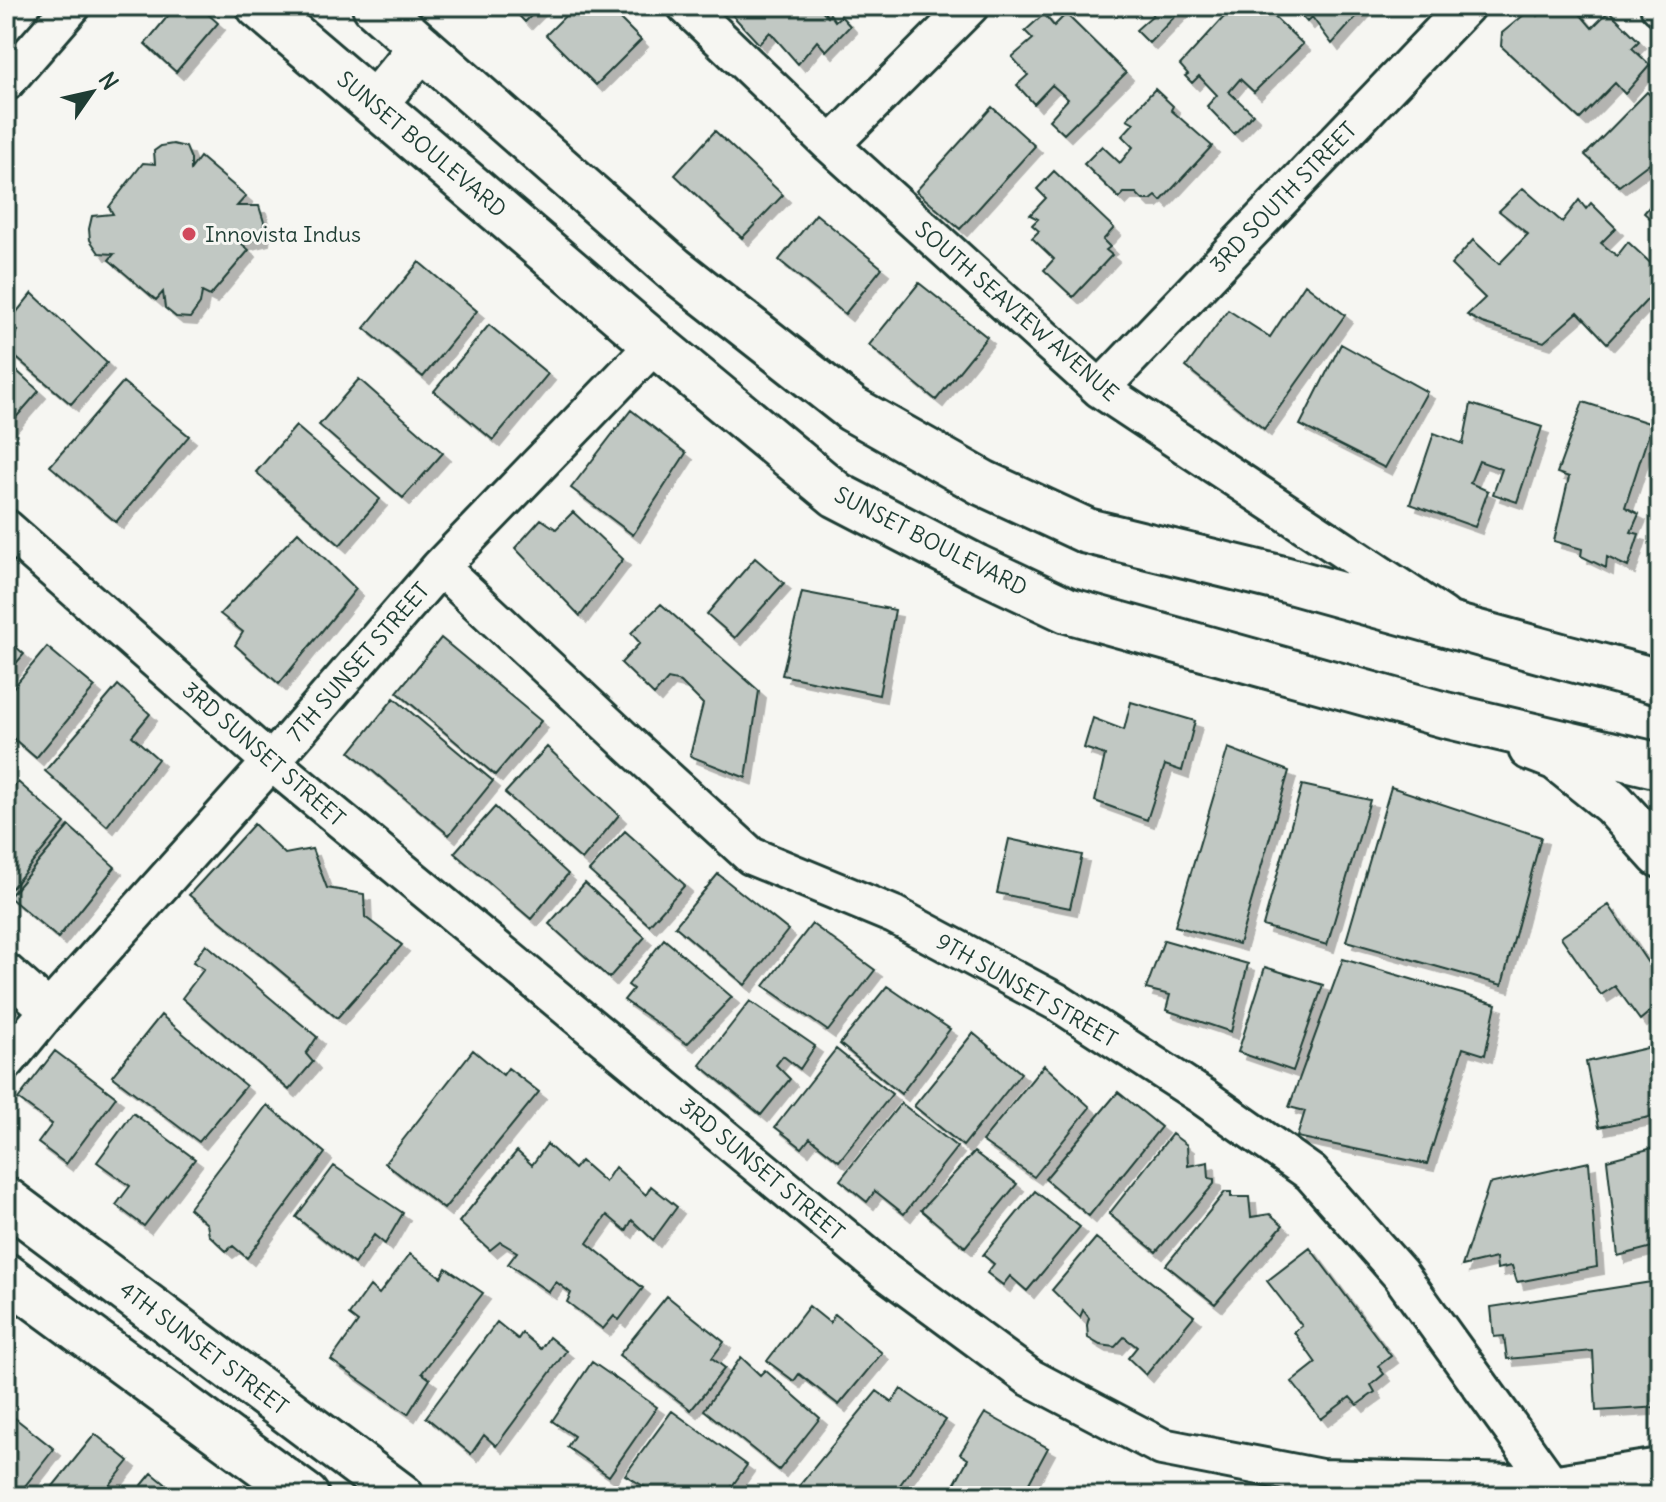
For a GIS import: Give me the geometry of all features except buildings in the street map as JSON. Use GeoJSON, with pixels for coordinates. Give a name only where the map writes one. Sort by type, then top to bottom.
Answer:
{"type":"FeatureCollection","features":[{"type":"Feature","properties":{"kind":"main road","name":"SUNSET BOULEVARD"},"geometry":{"type":"LineString","coordinates":[[259,6],[837,495],[1067,610],[1445,715],[1660,766]]}},
{"type":"Feature","properties":{"kind":"main road"},"geometry":{"type":"LineString","coordinates":[[375,6],[674,269],[852,409],[983,483],[1087,531],[1283,579],[1660,682]]}},
{"type":"Feature","properties":{"kind":"main road"},"geometry":{"type":"LineString","coordinates":[[374,104],[422,47]]}},
{"type":"Feature","properties":{"kind":"main road"},"geometry":{"type":"LineString","coordinates":[[1445,715],[1557,758],[1613,803],[1660,855]]}},
{"type":"Feature","properties":{"kind":"main road","name":"4TH SUNSET STREET"},"geometry":{"type":"LineString","coordinates":[[6,1200],[401,1496]]}},
{"type":"Feature","properties":{"kind":"main road"},"geometry":{"type":"LineString","coordinates":[[6,1276],[306,1496]]}},
{"type":"Feature","properties":{"kind":"street"},"geometry":{"type":"LineString","coordinates":[[6,82],[72,6]]}},
{"type":"Feature","properties":{"kind":"street","name":"SOUTH SEAVIEW AVENUE"},"geometry":{"type":"LineString","coordinates":[[686,6],[831,145],[1100,389],[1461,628]]}},
{"type":"Feature","properties":{"kind":"street"},"geometry":{"type":"LineString","coordinates":[[831,145],[970,6]]}},
{"type":"Feature","properties":{"kind":"street","name":"3RD SOUTH STREET"},"geometry":{"type":"LineString","coordinates":[[1100,389],[1466,6]]}},
{"type":"Feature","properties":{"kind":"street","name":"7TH SUNSET STREET"},"geometry":{"type":"LineString","coordinates":[[6,1062],[440,567],[655,344]]}},
{"type":"Feature","properties":{"kind":"street","name":"3RD SUNSET STREET"},"geometry":{"type":"LineString","coordinates":[[6,528],[271,762],[884,1270],[1029,1377],[1162,1447],[1321,1478],[1551,1484],[1660,1467]]}},
{"type":"Feature","properties":{"kind":"street","name":"9TH SUNSET STREET"},"geometry":{"type":"LineString","coordinates":[[440,567],[751,856],[894,915],[1057,1002],[1202,1096],[1311,1173],[1400,1274],[1551,1484]]}},
{"type":"Feature","properties":{"kind":"street"},"geometry":{"type":"LineString","coordinates":[[6,972],[49,1010]]}},
{"type":"Feature","properties":{"kind":"place","name":"Innovista Indus"},"geometry":{"type":"Point","coordinates":[189,234]}}]}
